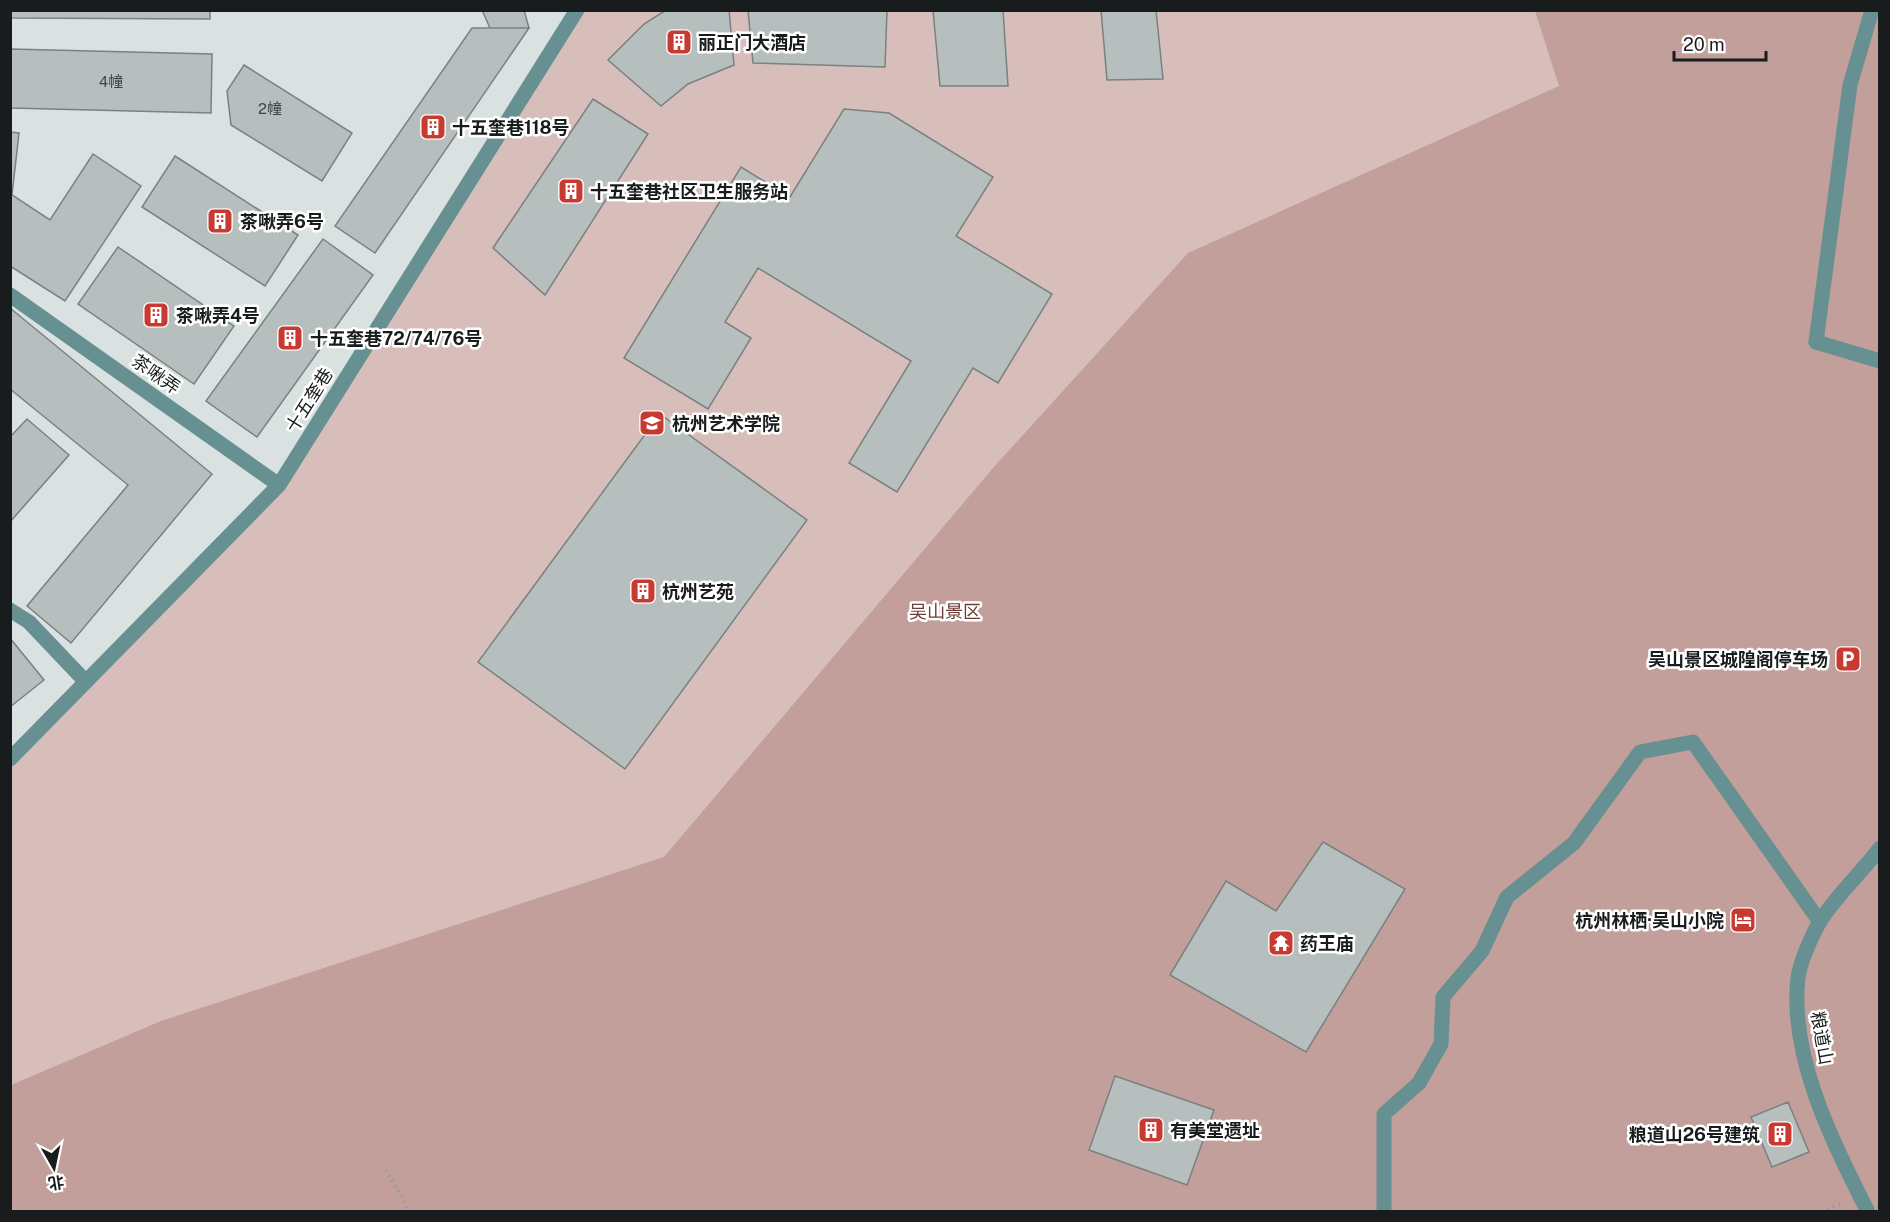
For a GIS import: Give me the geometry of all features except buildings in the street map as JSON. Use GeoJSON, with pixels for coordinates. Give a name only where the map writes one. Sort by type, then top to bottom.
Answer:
{"type":"FeatureCollection","features":[{"type":"Feature","properties":{"kind":"street","name":"十五奎巷"},"geometry":{"type":"LineString","coordinates":[[10,759],[279,485],[577,10]]}},
{"type":"Feature","properties":{"kind":"street"},"geometry":{"type":"LineString","coordinates":[[1872,10],[1850,85],[1816,342],[1880,361]]}},
{"type":"Feature","properties":{"kind":"street","name":"茶啾弄"},"geometry":{"type":"LineString","coordinates":[[10,295],[279,485]]}},
{"type":"Feature","properties":{"kind":"street"},"geometry":{"type":"LineString","coordinates":[[10,610],[29,622],[86,682]]}},
{"type":"Feature","properties":{"kind":"street"},"geometry":{"type":"LineString","coordinates":[[1384,1212],[1386,1207],[1384,1114],[1419,1083],[1441,1044],[1443,997],[1482,951],[1507,897],[1574,843],[1640,753],[1693,742],[1820,921]]}},
{"type":"Feature","properties":{"kind":"street","name":"粮道山"},"geometry":{"type":"LineString","coordinates":[[1868,1212],[1820,1107],[1806,1066],[1796,1022],[1798,975],[1820,921],[1880,848]]}},
{"type":"Feature","properties":{"kind":"path"},"geometry":{"type":"LineString","coordinates":[[386,1170],[410,1212]]}},
{"type":"Feature","properties":{"kind":"green space","name":"吴山景区"},"geometry":{"type":"Polygon","coordinates":[[[577,11],[1879,11],[1879,1211],[11,1211],[10,759],[279,485],[577,11]]]}},
{"type":"Feature","properties":{"kind":"green space","name":"吴山景区"},"geometry":{"type":"Polygon","coordinates":[[[1535,11],[1879,11],[1879,1211],[11,1212],[11,1085],[161,1021],[664,857],[993,468],[1188,253],[1559,86],[1535,11]]]}},
{"type":"Feature","properties":{"kind":"place","name":"丽正门大酒店"},"geometry":{"type":"Point","coordinates":[679,42]}},
{"type":"Feature","properties":{"kind":"place","name":"十五奎巷118号"},"geometry":{"type":"Point","coordinates":[433,127]}},
{"type":"Feature","properties":{"kind":"place","name":"十五奎巷社区卫生服务站"},"geometry":{"type":"Point","coordinates":[571,191]}},
{"type":"Feature","properties":{"kind":"place","name":"茶啾弄6号"},"geometry":{"type":"Point","coordinates":[220,221]}},
{"type":"Feature","properties":{"kind":"place","name":"茶啾弄4号"},"geometry":{"type":"Point","coordinates":[156,315]}},
{"type":"Feature","properties":{"kind":"place","name":"十五奎巷72/74/76号"},"geometry":{"type":"Point","coordinates":[290,338]}},
{"type":"Feature","properties":{"kind":"place","name":"杭州艺术学院"},"geometry":{"type":"Point","coordinates":[652,423]}},
{"type":"Feature","properties":{"kind":"place","name":"杭州艺苑"},"geometry":{"type":"Point","coordinates":[643,591]}},
{"type":"Feature","properties":{"kind":"place","name":"吴山景区城隍阁停车场"},"geometry":{"type":"Point","coordinates":[1848,659]}},
{"type":"Feature","properties":{"kind":"place","name":"杭州林栖·吴山小院"},"geometry":{"type":"Point","coordinates":[1743,920]}},
{"type":"Feature","properties":{"kind":"place","name":"药王庙"},"geometry":{"type":"Point","coordinates":[1281,943]}},
{"type":"Feature","properties":{"kind":"place","name":"有美堂遗址"},"geometry":{"type":"Point","coordinates":[1151,1130]}},
{"type":"Feature","properties":{"kind":"place","name":"粮道山26号建筑"},"geometry":{"type":"Point","coordinates":[1780,1134]}}]}
